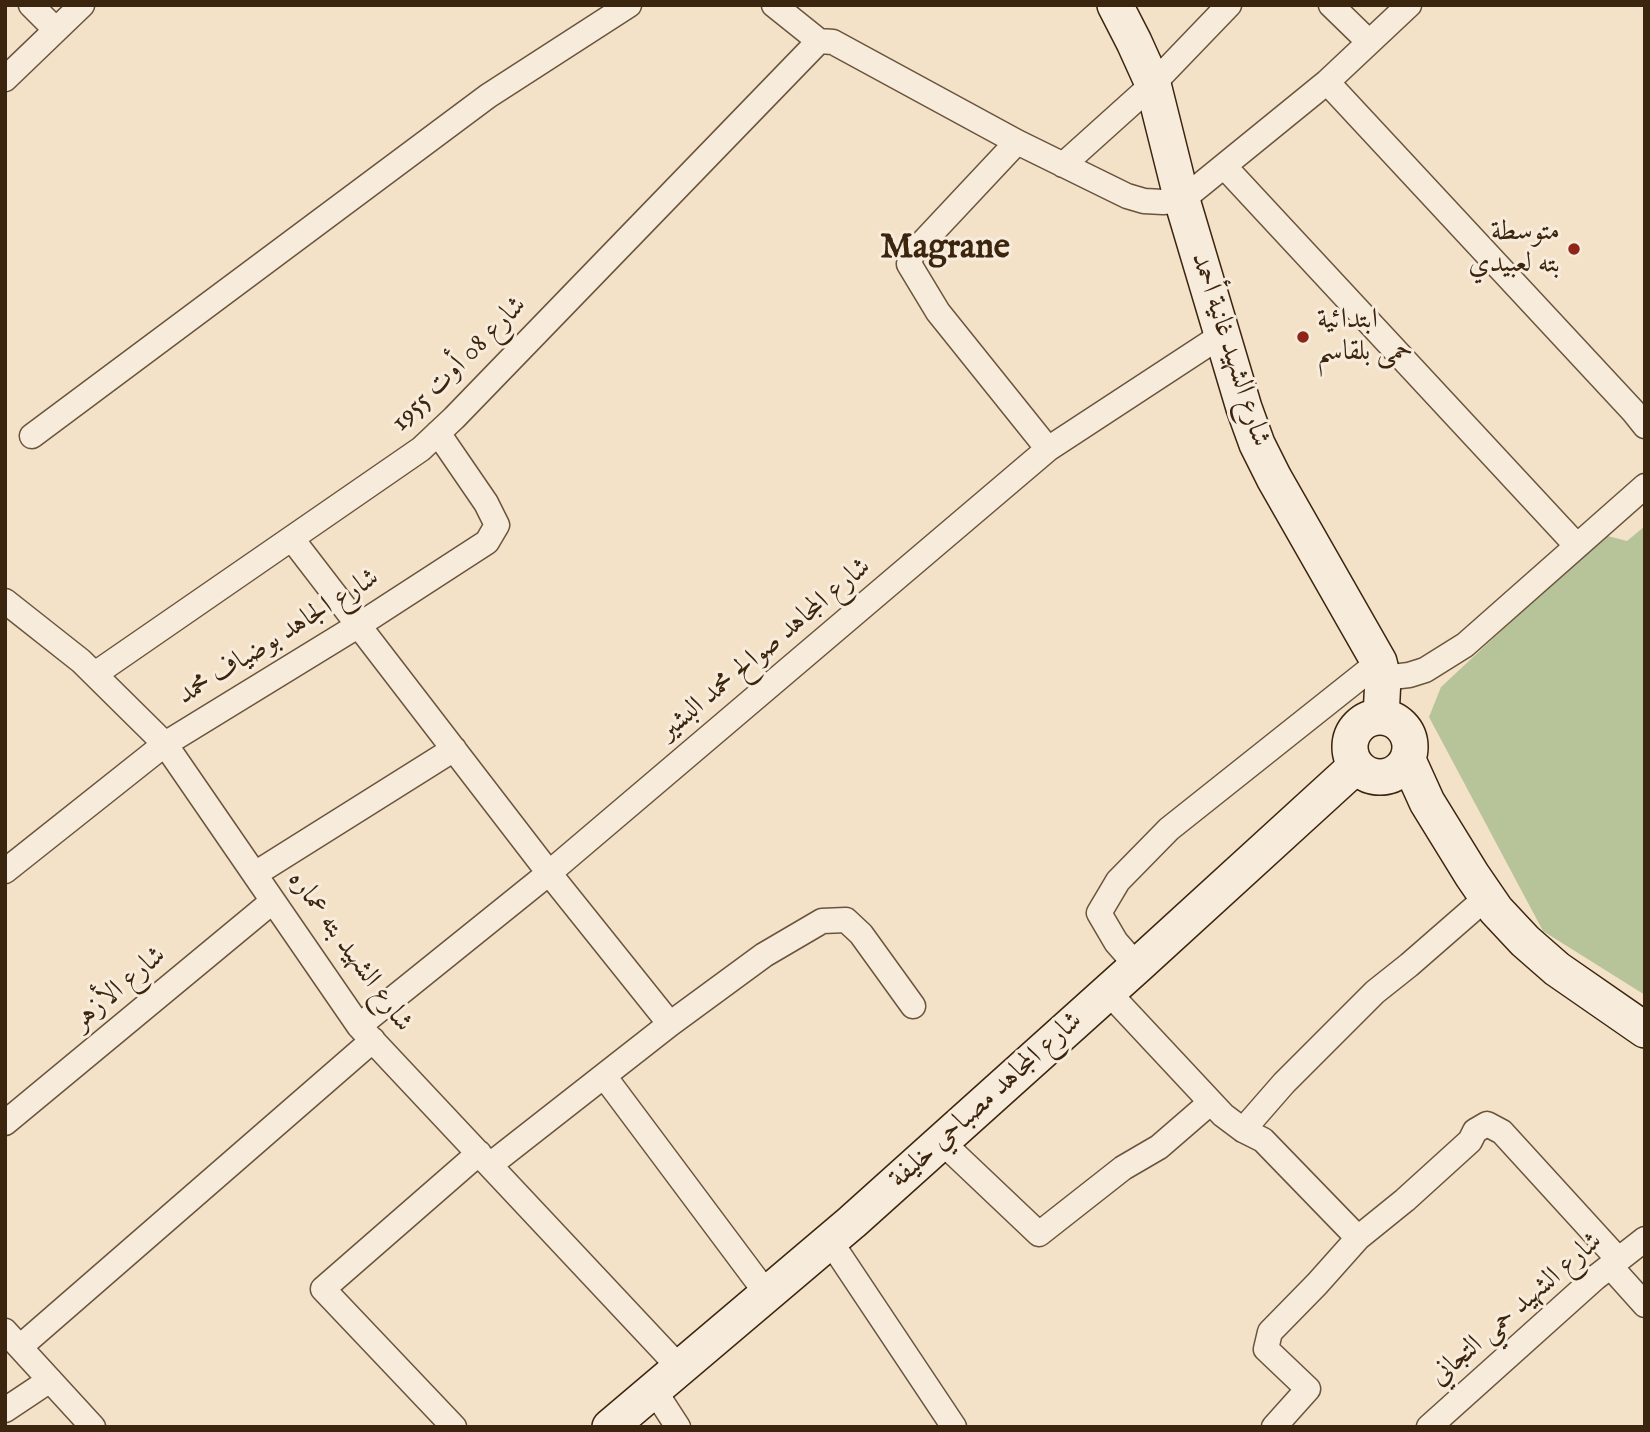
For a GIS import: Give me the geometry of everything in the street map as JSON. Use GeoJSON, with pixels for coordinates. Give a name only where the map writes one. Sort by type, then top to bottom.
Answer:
{"type":"FeatureCollection","features":[{"type":"Feature","properties":{"kind":"main road","name":"شارع الشهيد غانية أحمد"},"geometry":{"type":"LineString","coordinates":[[1115,5],[1153,84],[1182,200],[1257,444],[1273,478],[1399,704],[1386,751]]}},
{"type":"Feature","properties":{"kind":"main road"},"geometry":{"type":"LineString","coordinates":[[1386,751],[1404,788],[1427,802],[1472,876],[1525,941],[1557,969],[1645,1030]]}},
{"type":"Feature","properties":{"kind":"main road","name":"شارع المجاهد مصباحي خليفة"},"geometry":{"type":"LineString","coordinates":[[610,1427],[830,1241],[1137,966],[1386,751]]}},
{"type":"Feature","properties":{"kind":"street"},"geometry":{"type":"LineString","coordinates":[[31,5],[56,30]]}},
{"type":"Feature","properties":{"kind":"street"},"geometry":{"type":"LineString","coordinates":[[5,79],[82,5]]}},
{"type":"Feature","properties":{"kind":"street"},"geometry":{"type":"LineString","coordinates":[[32,436],[488,96],[629,5]]}},
{"type":"Feature","properties":{"kind":"street"},"geometry":{"type":"LineString","coordinates":[[775,5],[819,41],[833,42],[1017,142],[1127,196],[1144,201],[1182,200],[1327,82],[1409,5]]}},
{"type":"Feature","properties":{"kind":"street"},"geometry":{"type":"LineString","coordinates":[[1063,165],[1153,84],[1229,5]]}},
{"type":"Feature","properties":{"kind":"street"},"geometry":{"type":"LineString","coordinates":[[1331,5],[1369,42]]}},
{"type":"Feature","properties":{"kind":"street","name":"شارع 08 أوت 1955"},"geometry":{"type":"LineString","coordinates":[[95,674],[421,449],[819,41]]}},
{"type":"Feature","properties":{"kind":"street"},"geometry":{"type":"LineString","coordinates":[[1327,82],[1645,426]]}},
{"type":"Feature","properties":{"kind":"street"},"geometry":{"type":"LineString","coordinates":[[1017,142],[912,254],[909,264],[938,312],[1048,449]]}},
{"type":"Feature","properties":{"kind":"street"},"geometry":{"type":"LineString","coordinates":[[1224,166],[1577,546]]}},
{"type":"Feature","properties":{"kind":"street","name":"شارع المجاهد صوالح محمد البشير"},"geometry":{"type":"LineString","coordinates":[[13,1339],[549,873],[1048,449],[1223,335]]}},
{"type":"Feature","properties":{"kind":"street","name":"شارع الجاهد بوضياف محمد"},"geometry":{"type":"LineString","coordinates":[[5,871],[165,744],[359,625],[487,542],[498,525],[438,433]]}},
{"type":"Feature","properties":{"kind":"street"},"geometry":{"type":"LineString","coordinates":[[1137,966],[1116,942],[1099,913],[1118,881],[1169,829],[1381,670],[1409,675],[1425,670],[1465,645],[1645,486]]}},
{"type":"Feature","properties":{"kind":"street"},"geometry":{"type":"LineString","coordinates":[[292,539],[549,873],[670,1024]]}},
{"type":"Feature","properties":{"kind":"street","name":"شارع الشهيد بته عماره"},"geometry":{"type":"LineString","coordinates":[[5,601],[81,660],[165,744],[366,1033],[679,1367]]}},
{"type":"Feature","properties":{"kind":"street"},"geometry":{"type":"LineString","coordinates":[[255,874],[454,749]]}},
{"type":"Feature","properties":{"kind":"street"},"geometry":{"type":"LineString","coordinates":[[1243,1130],[1284,1083],[1375,992],[1487,897]]}},
{"type":"Feature","properties":{"kind":"street","name":"شارع الأزهر"},"geometry":{"type":"LineString","coordinates":[[5,1123],[273,901]]}},
{"type":"Feature","properties":{"kind":"street"},"geometry":{"type":"LineString","coordinates":[[454,1427],[323,1289],[484,1159],[604,1076],[764,956],[822,921],[846,920],[861,934],[913,1006]]}},
{"type":"Feature","properties":{"kind":"street"},"geometry":{"type":"LineString","coordinates":[[1108,992],[1223,1115],[1243,1130],[1263,1140],[1358,1238]]}},
{"type":"Feature","properties":{"kind":"street"},"geometry":{"type":"LineString","coordinates":[[604,1076],[767,1294]]}},
{"type":"Feature","properties":{"kind":"street"},"geometry":{"type":"LineString","coordinates":[[942,1142],[1039,1234],[1123,1168],[1159,1147],[1211,1102]]}},
{"type":"Feature","properties":{"kind":"street"},"geometry":{"type":"LineString","coordinates":[[1274,1427],[1308,1389],[1266,1349],[1270,1332],[1358,1238],[1470,1141],[1475,1131],[1487,1124],[1502,1132],[1614,1262],[1645,1304]]}},
{"type":"Feature","properties":{"kind":"street","name":"شارع الشهيد حمي التجاني"},"geometry":{"type":"LineString","coordinates":[[1429,1427],[1595,1278],[1645,1239]]}},
{"type":"Feature","properties":{"kind":"street"},"geometry":{"type":"LineString","coordinates":[[830,1241],[954,1427]]}},
{"type":"Feature","properties":{"kind":"street"},"geometry":{"type":"LineString","coordinates":[[13,1339],[93,1427]]}},
{"type":"Feature","properties":{"kind":"street"},"geometry":{"type":"LineString","coordinates":[[5,1410],[50,1380]]}},
{"type":"Feature","properties":{"kind":"street"},"geometry":{"type":"LineString","coordinates":[[654,1390],[678,1427]]}},
{"type":"Feature","properties":{"kind":"green space"},"geometry":{"type":"Polygon","coordinates":[[[1645,526],[1645,995],[1543,931],[1429,717],[1441,687],[1604,535],[1627,541],[1645,526]]]}},
{"type":"Feature","properties":{"kind":"place","name":"متوسطة بته لعبيدي"},"geometry":{"type":"Point","coordinates":[1574,249]}},
{"type":"Feature","properties":{"kind":"place","name":"ابتدائية حمى بلقاسم"},"geometry":{"type":"Point","coordinates":[1303,337]}},
{"type":"Feature","properties":{"kind":"district","name":"Magrane"},"geometry":{"type":"Point","coordinates":[945,250]}}]}
